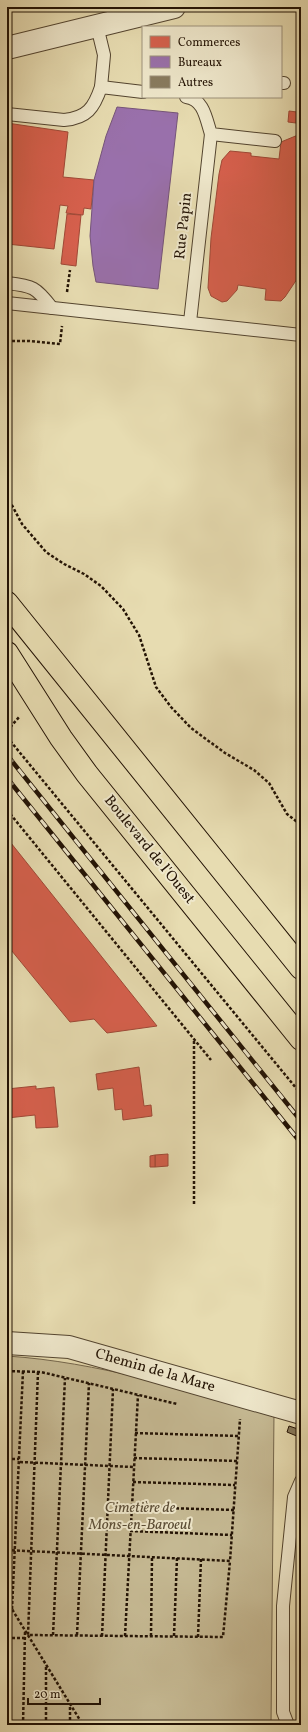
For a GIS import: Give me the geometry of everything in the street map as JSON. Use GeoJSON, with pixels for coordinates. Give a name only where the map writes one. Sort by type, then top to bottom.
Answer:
{"type":"FeatureCollection","features":[{"type":"Feature","properties":{"kind":"main road"},"geometry":{"type":"LineString","coordinates":[[7,603],[301,968]]}},
{"type":"Feature","properties":{"kind":"main road","name":"Boulevard de l'Ouest"},"geometry":{"type":"LineString","coordinates":[[9,661],[77,761],[301,1039]]}},
{"type":"Feature","properties":{"kind":"street"},"geometry":{"type":"LineString","coordinates":[[7,48],[97,26],[130,12],[174,7]]}},
{"type":"Feature","properties":{"kind":"street","name":"Chemin de la Mare"},"geometry":{"type":"LineString","coordinates":[[7,1343],[68,1347],[301,1413]]}},
{"type":"Feature","properties":{"kind":"lane"},"geometry":{"type":"LineString","coordinates":[[7,114],[64,120],[82,116],[91,109],[101,87],[104,55],[97,26]]}},
{"type":"Feature","properties":{"kind":"lane"},"geometry":{"type":"LineString","coordinates":[[101,87],[142,92]]}},
{"type":"Feature","properties":{"kind":"lane"},"geometry":{"type":"LineString","coordinates":[[198,99],[204,110],[211,134],[275,141]]}},
{"type":"Feature","properties":{"kind":"lane","name":"Rue Papin"},"geometry":{"type":"LineString","coordinates":[[190,322],[211,134]]}},
{"type":"Feature","properties":{"kind":"lane"},"geometry":{"type":"LineString","coordinates":[[7,283],[26,285],[40,292],[52,308]]}},
{"type":"Feature","properties":{"kind":"lane"},"geometry":{"type":"LineString","coordinates":[[7,303],[301,335]]}},
{"type":"Feature","properties":{"kind":"lane"},"geometry":{"type":"LineString","coordinates":[[288,1725],[283,1712],[283,1606],[294,1497],[301,1482]]}},
{"type":"Feature","properties":{"kind":"path"},"geometry":{"type":"LineString","coordinates":[[7,496],[22,524],[46,552],[64,564],[84,574],[101,586],[123,609],[139,635],[156,687],[171,707],[190,728],[225,753],[254,770],[269,783],[287,814],[301,825]]}},
{"type":"Feature","properties":{"kind":"path"},"geometry":{"type":"LineString","coordinates":[[7,737],[301,1094]]}},
{"type":"Feature","properties":{"kind":"path"},"geometry":{"type":"LineString","coordinates":[[7,810],[211,1060]]}},
{"type":"Feature","properties":{"kind":"path"},"geometry":{"type":"LineString","coordinates":[[194,1039],[194,1204]]}},
{"type":"Feature","properties":{"kind":"path"},"geometry":{"type":"LineString","coordinates":[[7,1371],[38,1372],[181,1405]]}},
{"type":"Feature","properties":{"kind":"path"},"geometry":{"type":"LineString","coordinates":[[12,1608],[16,1550],[23,1371]]}},
{"type":"Feature","properties":{"kind":"path"},"geometry":{"type":"LineString","coordinates":[[29,1636],[38,1372]]}},
{"type":"Feature","properties":{"kind":"path"},"geometry":{"type":"LineString","coordinates":[[53,1635],[64,1378]]}},
{"type":"Feature","properties":{"kind":"path"},"geometry":{"type":"LineString","coordinates":[[77,1636],[88,1383]]}},
{"type":"Feature","properties":{"kind":"path"},"geometry":{"type":"LineString","coordinates":[[102,1636],[112,1389]]}},
{"type":"Feature","properties":{"kind":"path"},"geometry":{"type":"LineString","coordinates":[[125,1636],[128,1556],[138,1395]]}},
{"type":"Feature","properties":{"kind":"path"},"geometry":{"type":"LineString","coordinates":[[7,1638],[53,1635],[223,1637],[240,1419],[232,1417]]}},
{"type":"Feature","properties":{"kind":"path"},"geometry":{"type":"LineString","coordinates":[[135,1433],[238,1436]]}},
{"type":"Feature","properties":{"kind":"path"},"geometry":{"type":"LineString","coordinates":[[134,1458],[237,1461]]}},
{"type":"Feature","properties":{"kind":"path"},"geometry":{"type":"LineString","coordinates":[[7,1459],[35,1463],[133,1467]]}},
{"type":"Feature","properties":{"kind":"path"},"geometry":{"type":"LineString","coordinates":[[133,1482],[235,1485]]}},
{"type":"Feature","properties":{"kind":"path"},"geometry":{"type":"LineString","coordinates":[[131,1507],[234,1510]]}},
{"type":"Feature","properties":{"kind":"path"},"geometry":{"type":"LineString","coordinates":[[130,1531],[232,1535]]}},
{"type":"Feature","properties":{"kind":"path"},"geometry":{"type":"LineString","coordinates":[[7,1550],[230,1561]]}},
{"type":"Feature","properties":{"kind":"path"},"geometry":{"type":"LineString","coordinates":[[151,1636],[152,1557]]}},
{"type":"Feature","properties":{"kind":"path"},"geometry":{"type":"LineString","coordinates":[[174,1636],[177,1558]]}},
{"type":"Feature","properties":{"kind":"path"},"geometry":{"type":"LineString","coordinates":[[198,1637],[201,1559]]}},
{"type":"Feature","properties":{"kind":"path"},"geometry":{"type":"LineString","coordinates":[[7,1602],[83,1725]]}},
{"type":"Feature","properties":{"kind":"path"},"geometry":{"type":"LineString","coordinates":[[7,1602],[7,1642]]}},
{"type":"Feature","properties":{"kind":"path"},"geometry":{"type":"LineString","coordinates":[[23,1725],[24,1630]]}},
{"type":"Feature","properties":{"kind":"path"},"geometry":{"type":"LineString","coordinates":[[46,1665],[46,1725]]}},
{"type":"Feature","properties":{"kind":"path"},"geometry":{"type":"LineString","coordinates":[[70,1704],[70,1725]]}},
{"type":"Feature","properties":{"kind":"green space","name":"Cimetière de Mons-en-Baroeul"},"geometry":{"type":"Polygon","coordinates":[[[7,1356],[75,1364],[142,1378],[274,1413],[271,1725],[7,1725],[7,1356]]]}},
{"type":"Feature","properties":{"kind":"building: Commerces"},"geometry":{"type":"Polygon","coordinates":[[[289,111],[297,112],[296,123],[288,122],[289,111]]]}},
{"type":"Feature","properties":{"kind":"building: Commerces"},"geometry":{"type":"Polygon","coordinates":[[[7,123],[68,132],[63,177],[94,180],[91,209],[84,208],[83,215],[66,213],[68,206],[60,205],[54,249],[7,244],[7,123]]]}},
{"type":"Feature","properties":{"kind":"building: Commerces"},"geometry":{"type":"Polygon","coordinates":[[[298,135],[301,138],[301,273],[281,301],[265,300],[266,289],[238,285],[237,290],[227,301],[222,302],[211,296],[208,288],[211,238],[222,160],[230,151],[251,153],[251,156],[279,159],[281,142],[298,135]]]}},
{"type":"Feature","properties":{"kind":"building: Commerces"},"geometry":{"type":"Polygon","coordinates":[[[67,214],[81,215],[76,266],[61,264],[67,214]]]}},
{"type":"Feature","properties":{"kind":"building: Commerces"},"geometry":{"type":"Polygon","coordinates":[[[7,838],[157,1026],[107,1033],[94,1019],[70,1022],[7,945],[7,838]]]}},
{"type":"Feature","properties":{"kind":"building: Commerces"},"geometry":{"type":"Polygon","coordinates":[[[139,1067],[144,1106],[151,1105],[152,1116],[123,1120],[122,1109],[115,1110],[113,1088],[98,1090],[96,1074],[139,1067]]]}},
{"type":"Feature","properties":{"kind":"building: Commerces"},"geometry":{"type":"Polygon","coordinates":[[[36,1086],[36,1089],[54,1087],[58,1127],[36,1128],[35,1115],[7,1118],[7,1089],[36,1086]]]}},
{"type":"Feature","properties":{"kind":"building: Commerces"},"geometry":{"type":"Polygon","coordinates":[[[168,1154],[168,1166],[155,1167],[155,1155],[168,1154]]]}},
{"type":"Feature","properties":{"kind":"building: Commerces"},"geometry":{"type":"Polygon","coordinates":[[[155,1155],[155,1167],[150,1167],[150,1156],[155,1155]]]}},
{"type":"Feature","properties":{"kind":"building: Bureaux"},"geometry":{"type":"Polygon","coordinates":[[[117,107],[178,113],[158,289],[96,282],[90,236],[94,180],[106,136],[117,107]]]}},
{"type":"Feature","properties":{"kind":"building: Autres"},"geometry":{"type":"Polygon","coordinates":[[[289,1426],[301,1430],[299,1437],[287,1432],[289,1426]]]}},
{"type":"Feature","properties":{"kind":"railway"},"geometry":{"type":"LineString","coordinates":[[7,755],[301,1121]]}},
{"type":"Feature","properties":{"kind":"railway"},"geometry":{"type":"LineString","coordinates":[[7,778],[301,1143]]}}]}
